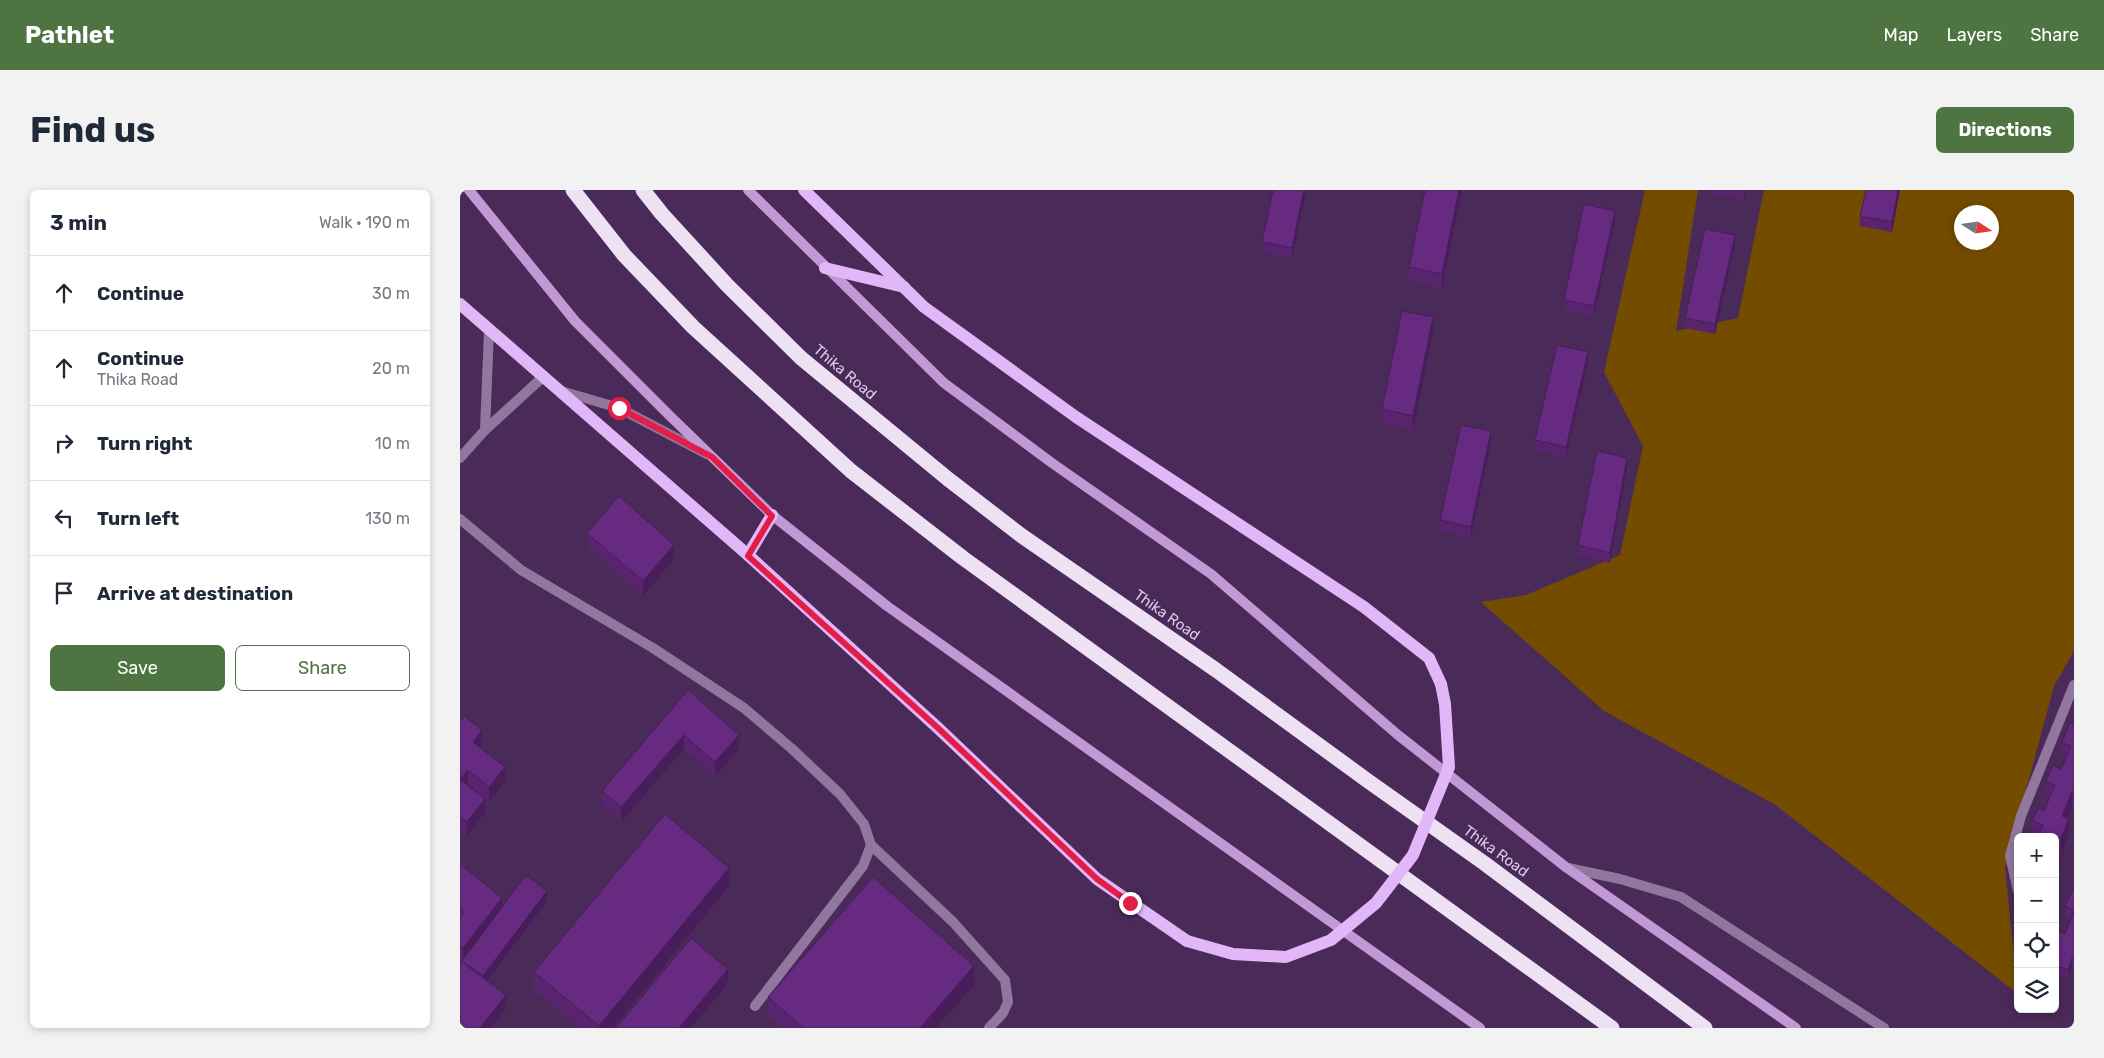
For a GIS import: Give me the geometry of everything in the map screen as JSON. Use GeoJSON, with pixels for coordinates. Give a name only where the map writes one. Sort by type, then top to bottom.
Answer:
{"type":"FeatureCollection","features":[{"type":"Feature","properties":{"kind":"highway"},"geometry":{"type":"LineString","coordinates":[[573,190],[624,255],[693,327],[851,471],[971,564],[1612,1028]]}},
{"type":"Feature","properties":{"kind":"highway","name":"Thika Road"},"geometry":{"type":"LineString","coordinates":[[643,190],[662,214],[727,285],[801,358],[948,478],[1022,536],[1216,670],[1368,782],[1484,863],[1705,1028]]}},
{"type":"Feature","properties":{"kind":"main road"},"geometry":{"type":"LineString","coordinates":[[469,190],[575,321],[772,516],[887,606],[1480,1028]]}},
{"type":"Feature","properties":{"kind":"main road","name":"Thika Road"},"geometry":{"type":"LineString","coordinates":[[748,190],[825,268],[944,383],[1052,464],[1211,574],[1398,734],[1567,868],[1796,1028]]}},
{"type":"Feature","properties":{"kind":"main road"},"geometry":{"type":"LineString","coordinates":[[460,304],[748,556],[938,728],[1097,879],[1187,940],[1233,954],[1286,957],[1331,940],[1376,903],[1413,855],[1449,767],[1445,704],[1441,684],[1428,658],[1364,607],[1076,417],[924,307],[804,190]]}},
{"type":"Feature","properties":{"kind":"main road"},"geometry":{"type":"LineString","coordinates":[[825,268],[904,287]]}},
{"type":"Feature","properties":{"kind":"main road"},"geometry":{"type":"LineString","coordinates":[[748,556],[772,516]]}},
{"type":"Feature","properties":{"kind":"street"},"geometry":{"type":"LineString","coordinates":[[485,430],[489,330]]}},
{"type":"Feature","properties":{"kind":"street"},"geometry":{"type":"LineString","coordinates":[[460,458],[485,430],[544,376]]}},
{"type":"Feature","properties":{"kind":"street"},"geometry":{"type":"LineString","coordinates":[[560,391],[585,396],[619,408],[712,457]]}},
{"type":"Feature","properties":{"kind":"street"},"geometry":{"type":"LineString","coordinates":[[460,519],[521,570],[652,648],[744,708],[792,748],[840,794],[864,824],[871,844],[953,922],[1005,980],[1008,1002],[1003,1013],[989,1028]]}},
{"type":"Feature","properties":{"kind":"street"},"geometry":{"type":"LineString","coordinates":[[2015,878],[2010,856],[2021,816],[2074,685]]}},
{"type":"Feature","properties":{"kind":"street"},"geometry":{"type":"LineString","coordinates":[[755,1006],[864,866],[871,844]]}},
{"type":"Feature","properties":{"kind":"street"},"geometry":{"type":"LineString","coordinates":[[1567,868],[1620,879],[1681,897],[1884,1028]]}},
{"type":"Feature","properties":{"kind":"shaded area"},"geometry":{"type":"Polygon","coordinates":[[[1645,190],[1698,190],[1676,331],[1738,318],[1764,190],[2074,190],[2074,651],[2054,686],[2005,868],[2014,955],[2014,991],[1774,804],[1604,711],[1481,602],[1526,595],[1620,555],[1643,446],[1604,372],[1645,190]]]}},
{"type":"Feature","properties":{"kind":"building"},"geometry":{"type":"Polygon","coordinates":[[[1273,190],[1304,190],[1292,248],[1262,242],[1273,190]]]}},
{"type":"Feature","properties":{"kind":"building"},"geometry":{"type":"Polygon","coordinates":[[[1425,190],[1459,190],[1442,274],[1409,267],[1425,190]]]}},
{"type":"Feature","properties":{"kind":"building"},"geometry":{"type":"Polygon","coordinates":[[[1866,190],[1898,190],[1892,222],[1860,216],[1866,190]]]}},
{"type":"Feature","properties":{"kind":"building"},"geometry":{"type":"Polygon","coordinates":[[[1584,204],[1615,211],[1594,306],[1564,300],[1584,204]]]}},
{"type":"Feature","properties":{"kind":"building"},"geometry":{"type":"Polygon","coordinates":[[[1705,229],[1735,235],[1715,324],[1685,318],[1705,229]]]}},
{"type":"Feature","properties":{"kind":"building"},"geometry":{"type":"Polygon","coordinates":[[[1402,311],[1433,317],[1413,416],[1382,409],[1402,311]]]}},
{"type":"Feature","properties":{"kind":"building"},"geometry":{"type":"Polygon","coordinates":[[[1557,345],[1588,352],[1566,447],[1535,440],[1557,345]]]}},
{"type":"Feature","properties":{"kind":"building"},"geometry":{"type":"Polygon","coordinates":[[[1461,425],[1491,431],[1471,527],[1440,520],[1461,425]]]}},
{"type":"Feature","properties":{"kind":"building"},"geometry":{"type":"Polygon","coordinates":[[[1597,451],[1627,458],[1610,553],[1578,545],[1597,451]]]}},
{"type":"Feature","properties":{"kind":"building"},"geometry":{"type":"Polygon","coordinates":[[[619,496],[674,545],[643,581],[587,533],[619,496]]]}},
{"type":"Feature","properties":{"kind":"building"},"geometry":{"type":"Polygon","coordinates":[[[688,690],[739,735],[715,762],[684,735],[621,807],[602,791],[688,690]]]}},
{"type":"Feature","properties":{"kind":"building"},"geometry":{"type":"Polygon","coordinates":[[[464,716],[482,730],[473,742],[505,767],[489,787],[468,770],[460,779],[460,721],[464,716]]]}},
{"type":"Feature","properties":{"kind":"building"},"geometry":{"type":"Polygon","coordinates":[[[2070,723],[2074,725],[2074,793],[2072,792],[2062,816],[2069,819],[2061,838],[2059,837],[2059,833],[2040,833],[2043,825],[2032,821],[2038,808],[2044,811],[2055,785],[2046,781],[2053,765],[2061,769],[2071,746],[2062,743],[2070,723]]]}},
{"type":"Feature","properties":{"kind":"building"},"geometry":{"type":"Polygon","coordinates":[[[460,779],[485,799],[467,822],[460,817],[460,779]]]}},
{"type":"Feature","properties":{"kind":"building"},"geometry":{"type":"Polygon","coordinates":[[[665,814],[729,868],[599,1026],[534,972],[665,814]]]}},
{"type":"Feature","properties":{"kind":"building"},"geometry":{"type":"Polygon","coordinates":[[[460,864],[502,898],[463,948],[460,945],[460,918],[465,912],[460,908],[460,864]]]}},
{"type":"Feature","properties":{"kind":"building"},"geometry":{"type":"Polygon","coordinates":[[[526,875],[547,891],[483,976],[462,961],[526,875]]]}},
{"type":"Feature","properties":{"kind":"building"},"geometry":{"type":"Polygon","coordinates":[[[873,877],[974,966],[920,1028],[803,1028],[768,997],[873,877]]]}},
{"type":"Feature","properties":{"kind":"building"},"geometry":{"type":"Polygon","coordinates":[[[2074,886],[2074,910],[2065,906],[2074,886]]]}},
{"type":"Feature","properties":{"kind":"building"},"geometry":{"type":"Polygon","coordinates":[[[2074,912],[2074,959],[2072,958],[2068,970],[2059,966],[2059,931],[2065,934],[2074,912]]]}},
{"type":"Feature","properties":{"kind":"building"},"geometry":{"type":"Polygon","coordinates":[[[691,938],[728,969],[679,1028],[616,1028],[691,938]]]}},
{"type":"Feature","properties":{"kind":"building"},"geometry":{"type":"Polygon","coordinates":[[[461,961],[506,995],[480,1028],[460,1028],[461,961]]]}},
{"type":"Feature","properties":{"kind":"route"},"geometry":{"type":"LineString","coordinates":[[619,408],[712,457],[772,516],[748,556],[938,728],[1097,879],[1130,903]]}}]}
